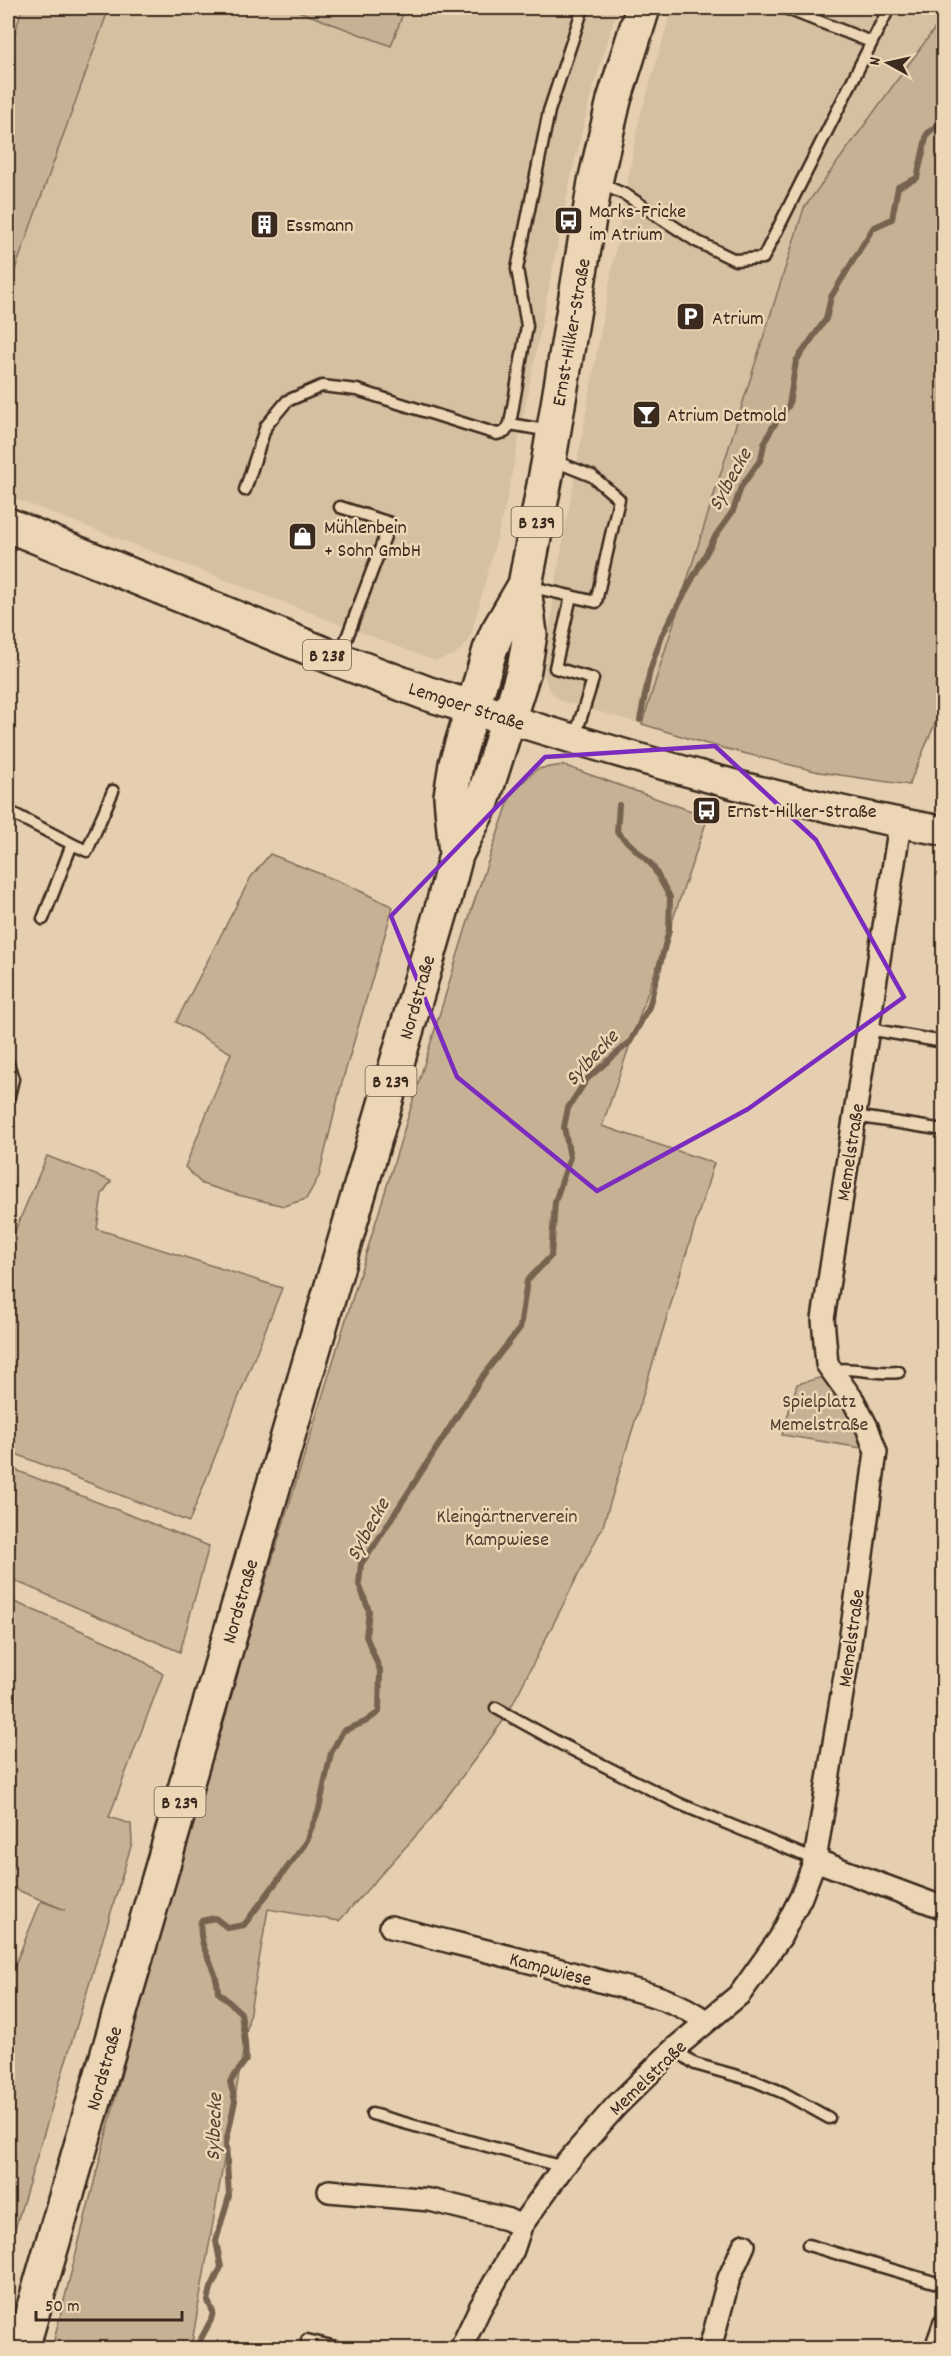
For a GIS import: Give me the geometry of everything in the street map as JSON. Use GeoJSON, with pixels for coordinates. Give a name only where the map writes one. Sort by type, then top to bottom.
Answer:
{"type":"FeatureCollection","features":[{"type":"Feature","properties":{"kind":"main road","name":"Ernst-Hilker-Straße"},"geometry":{"type":"LineString","coordinates":[[530,634],[525,587],[595,182],[614,100],[643,8]]}},
{"type":"Feature","properties":{"kind":"main road","name":"Lemgoer Straße"},"geometry":{"type":"LineString","coordinates":[[8,525],[418,690],[574,739],[802,802],[900,824],[944,831]]}},
{"type":"Feature","properties":{"kind":"main road","name":"Ernst-Hilker-Straße"},"geometry":{"type":"LineString","coordinates":[[473,707],[497,633],[525,587]]}},
{"type":"Feature","properties":{"kind":"main road","name":"Nordstraße"},"geometry":{"type":"LineString","coordinates":[[22,2349],[456,855],[482,802],[524,670],[530,634]]}},
{"type":"Feature","properties":{"kind":"main road","name":"Nordstraße"},"geometry":{"type":"LineString","coordinates":[[456,855],[451,796],[456,764],[473,707]]}},
{"type":"Feature","properties":{"kind":"street","name":"Memelstraße"},"geometry":{"type":"LineString","coordinates":[[461,2349],[480,2308],[513,2250],[520,2226],[563,2167],[616,2106],[674,2049],[740,1994],[765,1961],[801,1897],[815,1860],[848,1657],[876,1452],[867,1427],[853,1400],[831,1370],[824,1348],[823,1318],[900,824]]}},
{"type":"Feature","properties":{"kind":"street"},"geometry":{"type":"LineString","coordinates":[[815,1860],[944,1908]]}},
{"type":"Feature","properties":{"kind":"street","name":"Kampwiese"},"geometry":{"type":"LineString","coordinates":[[391,1927],[551,1967],[674,2002],[706,2022]]}},
{"type":"Feature","properties":{"kind":"street"},"geometry":{"type":"LineString","coordinates":[[329,2191],[430,2200],[506,2219],[520,2226]]}},
{"type":"Feature","properties":{"kind":"street"},"geometry":{"type":"LineString","coordinates":[[710,2349],[729,2278],[744,2245]]}},
{"type":"Feature","properties":{"kind":"street"},"geometry":{"type":"LineString","coordinates":[[936,2349],[944,2325]]}},
{"type":"Feature","properties":{"kind":"lane"},"geometry":{"type":"LineString","coordinates":[[245,490],[266,426],[287,401],[322,386],[357,390],[497,434],[506,432],[510,424],[527,326],[517,269],[549,111],[583,8]]}},
{"type":"Feature","properties":{"kind":"lane"},"geometry":{"type":"LineString","coordinates":[[785,8],[871,42]]}},
{"type":"Feature","properties":{"kind":"lane"},"geometry":{"type":"LineString","coordinates":[[595,182],[626,195],[696,241],[735,260],[763,258],[889,8]]}},
{"type":"Feature","properties":{"kind":"lane"},"geometry":{"type":"LineString","coordinates":[[510,424],[551,446],[619,499],[596,602],[525,587]]}},
{"type":"Feature","properties":{"kind":"lane"},"geometry":{"type":"LineString","coordinates":[[339,660],[390,523],[340,507]]}},
{"type":"Feature","properties":{"kind":"lane"},"geometry":{"type":"LineString","coordinates":[[571,596],[555,668],[593,679],[574,739]]}},
{"type":"Feature","properties":{"kind":"lane"},"geometry":{"type":"LineString","coordinates":[[8,812],[87,851],[113,791]]}},
{"type":"Feature","properties":{"kind":"lane"},"geometry":{"type":"LineString","coordinates":[[43,919],[72,844]]}},
{"type":"Feature","properties":{"kind":"lane"},"geometry":{"type":"LineString","coordinates":[[868,1029],[944,1042]]}},
{"type":"Feature","properties":{"kind":"lane"},"geometry":{"type":"LineString","coordinates":[[8,1063],[13,1079],[8,1100]]}},
{"type":"Feature","properties":{"kind":"lane"},"geometry":{"type":"LineString","coordinates":[[855,1116],[944,1130]]}},
{"type":"Feature","properties":{"kind":"lane"},"geometry":{"type":"LineString","coordinates":[[831,1370],[846,1368],[891,1373],[899,1371]]}},
{"type":"Feature","properties":{"kind":"lane"},"geometry":{"type":"LineString","coordinates":[[496,1708],[561,1744],[680,1804],[815,1860]]}},
{"type":"Feature","properties":{"kind":"lane"},"geometry":{"type":"LineString","coordinates":[[674,2049],[695,2064],[765,2085],[829,2118]]}},
{"type":"Feature","properties":{"kind":"lane"},"geometry":{"type":"LineString","coordinates":[[372,2114],[563,2167]]}},
{"type":"Feature","properties":{"kind":"lane"},"geometry":{"type":"LineString","coordinates":[[808,2245],[944,2285]]}},
{"type":"Feature","properties":{"kind":"lane"},"geometry":{"type":"LineString","coordinates":[[307,2340],[340,2349]]}},
{"type":"Feature","properties":{"kind":"highlighted area"},"geometry":{"type":"Polygon","coordinates":[[[715,746],[816,840],[904,997],[748,1109],[597,1191],[457,1077],[391,916],[545,757],[715,746]]]}},
{"type":"Feature","properties":{"kind":"shaded area"},"geometry":{"type":"Polygon","coordinates":[[[109,8],[290,8],[391,46],[405,8],[618,8],[591,95],[570,181],[506,503],[472,632],[467,643],[454,655],[435,661],[8,496],[8,290],[109,8]]]}},
{"type":"Feature","properties":{"kind":"shaded area"},"geometry":{"type":"Polygon","coordinates":[[[672,8],[943,8],[943,17],[804,208],[642,724],[561,701],[549,690],[544,675],[556,580],[638,124],[672,8]]]}},
{"type":"Feature","properties":{"kind":"green space"},"geometry":{"type":"Polygon","coordinates":[[[22,8],[109,8],[12,278],[8,276],[8,57],[22,8]]]}},
{"type":"Feature","properties":{"kind":"green space"},"geometry":{"type":"Polygon","coordinates":[[[290,8],[405,8],[391,46],[290,8]]]}},
{"type":"Feature","properties":{"kind":"green space"},"geometry":{"type":"Polygon","coordinates":[[[943,17],[944,702],[909,785],[819,772],[707,744],[642,724],[804,208],[943,17]]]}},
{"type":"Feature","properties":{"kind":"green space","name":"Kleingärtnerverein Kampwiese"},"geometry":{"type":"Polygon","coordinates":[[[563,765],[708,817],[602,1126],[714,1163],[603,1526],[506,1717],[430,1820],[339,1921],[268,1909],[191,2348],[52,2348],[155,1942],[473,905],[512,792],[537,769],[563,765]]]}},
{"type":"Feature","properties":{"kind":"green space"},"geometry":{"type":"Polygon","coordinates":[[[270,854],[348,885],[393,907],[341,1086],[319,1176],[306,1199],[284,1206],[202,1184],[185,1167],[231,1053],[176,1022],[251,877],[270,854]]]}},
{"type":"Feature","properties":{"kind":"green space"},"geometry":{"type":"Polygon","coordinates":[[[47,1156],[111,1181],[102,1194],[97,1229],[282,1288],[189,1522],[8,1451],[8,1247],[47,1156]]]}},
{"type":"Feature","properties":{"kind":"green space","name":"Spielplatz Memelstraße"},"geometry":{"type":"Polygon","coordinates":[[[822,1377],[838,1392],[849,1408],[862,1448],[782,1435],[797,1384],[822,1377]]]}},
{"type":"Feature","properties":{"kind":"green space"},"geometry":{"type":"Polygon","coordinates":[[[8,1467],[209,1546],[180,1652],[8,1578],[8,1467]]]}},
{"type":"Feature","properties":{"kind":"green space"},"geometry":{"type":"Polygon","coordinates":[[[8,1599],[126,1650],[163,1674],[109,1817],[131,1824],[132,1843],[8,2252],[8,1982],[41,1901],[65,1910],[8,1886],[8,1599]]]}},
{"type":"Feature","properties":{"kind":"waterway","name":"Sylbecke"},"geometry":{"type":"LineString","coordinates":[[640,720],[650,670],[662,635],[716,535],[733,511],[741,487],[761,459],[764,444],[772,428],[789,405],[796,361],[826,319],[831,297],[873,228],[892,219],[898,187],[917,178],[927,134],[944,119]]}},
{"type":"Feature","properties":{"kind":"waterway","name":"Sylbecke"},"geometry":{"type":"LineString","coordinates":[[196,2348],[211,2320],[213,2312],[208,2301],[211,2288],[221,2267],[216,2241],[229,2196],[226,2143],[235,2101],[230,2082],[246,2060],[241,2013],[218,1992],[215,1974],[202,1941],[201,1921],[215,1918],[228,1928],[244,1925],[305,1844],[319,1809],[331,1753],[343,1731],[365,1722],[379,1712],[380,1670],[366,1636],[369,1611],[359,1584],[361,1564],[484,1374],[520,1328],[527,1281],[551,1256],[555,1202],[570,1157],[564,1127],[568,1108],[587,1079],[630,1042],[649,1007],[669,930],[670,897],[652,865],[617,832],[619,805]]}},
{"type":"Feature","properties":{"kind":"place","name":"Marks-Fricke im Atrium"},"geometry":{"type":"Point","coordinates":[568,221]}},
{"type":"Feature","properties":{"kind":"place","name":"Essmann"},"geometry":{"type":"Point","coordinates":[265,224]}},
{"type":"Feature","properties":{"kind":"place","name":"Atrium"},"geometry":{"type":"Point","coordinates":[691,317]}},
{"type":"Feature","properties":{"kind":"place","name":"Atrium Detmold"},"geometry":{"type":"Point","coordinates":[646,414]}},
{"type":"Feature","properties":{"kind":"place","name":"Mühlenbein + Sohn GmbH"},"geometry":{"type":"Point","coordinates":[303,537]}},
{"type":"Feature","properties":{"kind":"place","name":"Ernst-Hilker-Straße"},"geometry":{"type":"Point","coordinates":[706,810]}}]}
